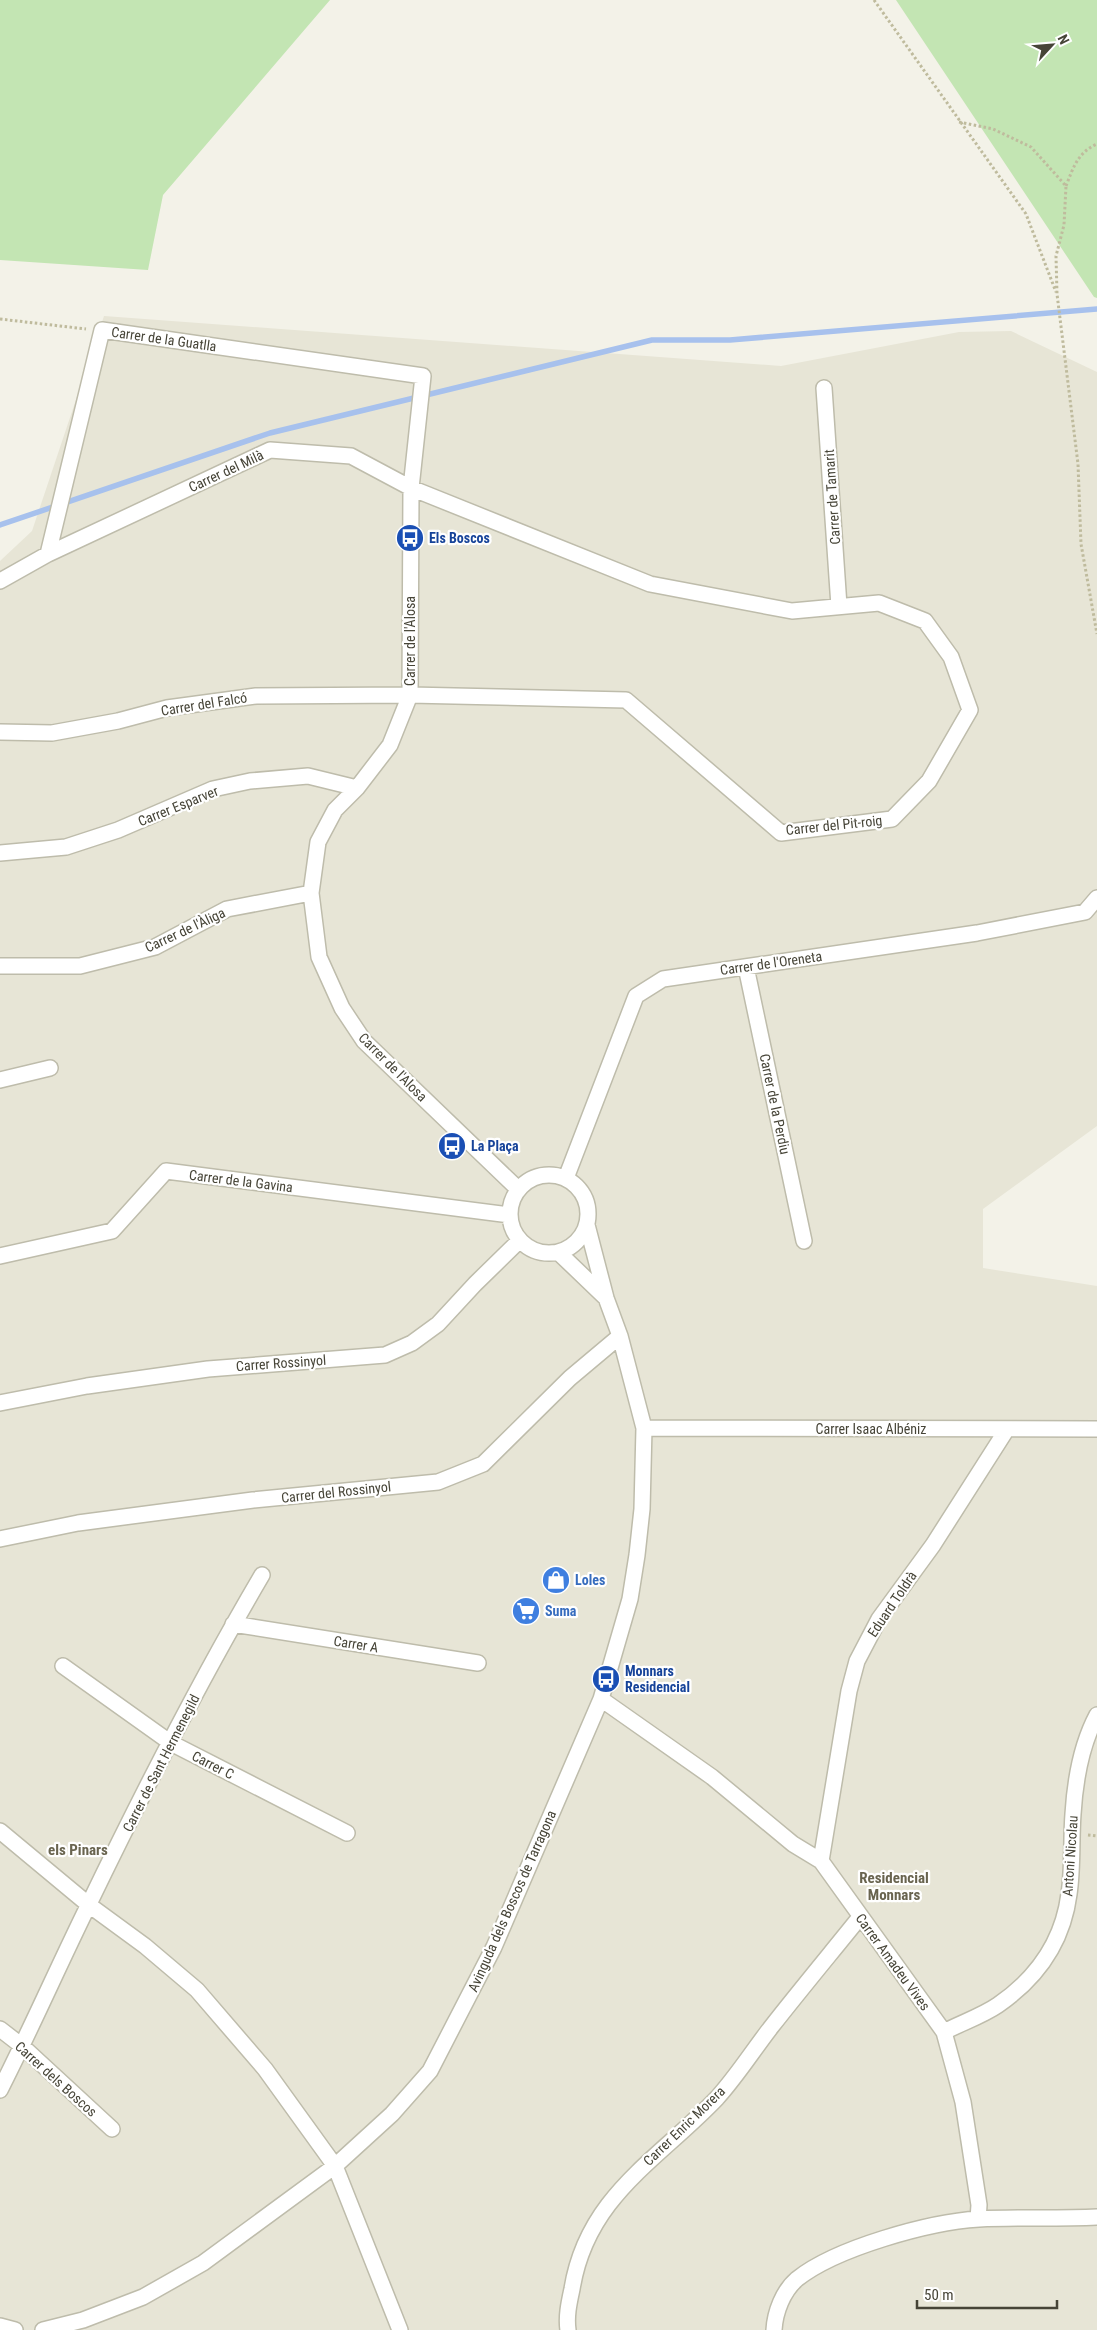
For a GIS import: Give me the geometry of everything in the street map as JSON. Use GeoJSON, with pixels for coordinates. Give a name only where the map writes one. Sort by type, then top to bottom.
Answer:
{"type":"FeatureCollection","features":[{"type":"Feature","properties":{"kind":"street","name":"Carrer de la Guatlla"},"geometry":{"type":"LineString","coordinates":[[48,554],[102,330],[423,380]]}},
{"type":"Feature","properties":{"kind":"street","name":"Carrer de l'Alosa"},"geometry":{"type":"LineString","coordinates":[[423,380],[411,488],[410,694],[390,744],[357,788],[335,810],[318,842],[311,893],[319,957],[342,1008],[364,1041],[518,1189]]}},
{"type":"Feature","properties":{"kind":"street","name":"Carrer de Tamarit"},"geometry":{"type":"LineString","coordinates":[[824,388],[839,606]]}},
{"type":"Feature","properties":{"kind":"street","name":"Carrer del Milà"},"geometry":{"type":"LineString","coordinates":[[48,554],[270,450],[351,456],[411,488]]}},
{"type":"Feature","properties":{"kind":"street","name":"Carrer del Pit-roig"},"geometry":{"type":"LineString","coordinates":[[410,694],[626,700],[781,833],[892,819],[929,781],[970,710],[951,657],[925,621],[879,603],[792,611],[650,584],[411,488]]}},
{"type":"Feature","properties":{"kind":"street"},"geometry":{"type":"LineString","coordinates":[[0,581],[48,554]]}},
{"type":"Feature","properties":{"kind":"street","name":"Carrer del Falcó"},"geometry":{"type":"LineString","coordinates":[[0,732],[52,733],[167,708],[256,696],[410,694]]}},
{"type":"Feature","properties":{"kind":"street","name":"Carrer Esparver"},"geometry":{"type":"LineString","coordinates":[[0,853],[66,847],[118,830],[213,789],[250,781],[308,776],[357,788]]}},
{"type":"Feature","properties":{"kind":"street","name":"Carrer de l'Àliga"},"geometry":{"type":"LineString","coordinates":[[0,966],[80,966],[155,947],[227,909],[311,893]]}},
{"type":"Feature","properties":{"kind":"street","name":"Carrer de l'Oreneta"},"geometry":{"type":"LineString","coordinates":[[566,1178],[636,996],[663,979],[977,933],[1085,912],[1097,898]]}},
{"type":"Feature","properties":{"kind":"street","name":"Carrer de la Perdiu"},"geometry":{"type":"LineString","coordinates":[[746,967],[804,1241]]}},
{"type":"Feature","properties":{"kind":"street"},"geometry":{"type":"LineString","coordinates":[[0,1080],[50,1068]]}},
{"type":"Feature","properties":{"kind":"street","name":"Carrer de la Gavina"},"geometry":{"type":"LineString","coordinates":[[0,1256],[112,1231],[166,1171],[510,1215]]}},
{"type":"Feature","properties":{"kind":"street"},"geometry":{"type":"LineString","coordinates":[[553,1174],[566,1178],[577,1186],[585,1198],[588,1211],[587,1224],[580,1238],[570,1247],[558,1252],[544,1253],[531,1249],[520,1240],[512,1229],[510,1215],[512,1201],[518,1189],[527,1181],[539,1176],[553,1174]]}},
{"type":"Feature","properties":{"kind":"street","name":"Avinguda dels Boscos de Tarragona"},"geometry":{"type":"LineString","coordinates":[[43,2330],[83,2320],[143,2297],[203,2263],[335,2166],[392,2114],[430,2071],[494,1947],[602,1699],[630,1599],[636,1564],[642,1509],[644,1428],[620,1336],[606,1298],[587,1224]]}},
{"type":"Feature","properties":{"kind":"street","name":"Carrer Rossinyol"},"geometry":{"type":"LineString","coordinates":[[0,1403],[87,1386],[208,1369],[384,1355],[412,1343],[438,1324],[520,1240]]}},
{"type":"Feature","properties":{"kind":"street"},"geometry":{"type":"LineString","coordinates":[[558,1252],[606,1298]]}},
{"type":"Feature","properties":{"kind":"street","name":"Carrer del Rossinyol"},"geometry":{"type":"LineString","coordinates":[[0,1539],[78,1523],[253,1500],[438,1482],[483,1464],[570,1378],[620,1336]]}},
{"type":"Feature","properties":{"kind":"street","name":"Carrer Isaac Albéniz"},"geometry":{"type":"LineString","coordinates":[[644,1428],[1097,1430]]}},
{"type":"Feature","properties":{"kind":"street","name":"Eduard Toldrà"},"geometry":{"type":"LineString","coordinates":[[820,1861],[849,1691],[857,1661],[878,1619],[933,1545],[1007,1429]]}},
{"type":"Feature","properties":{"kind":"street","name":"Carrer de Sant Hermenegild"},"geometry":{"type":"LineString","coordinates":[[0,2090],[88,1905],[171,1743],[262,1575]]}},
{"type":"Feature","properties":{"kind":"street","name":"Carrer A"},"geometry":{"type":"LineString","coordinates":[[234,1624],[478,1663]]}},
{"type":"Feature","properties":{"kind":"street","name":"Carrer C"},"geometry":{"type":"LineString","coordinates":[[63,1666],[171,1743],[347,1833]]}},
{"type":"Feature","properties":{"kind":"street","name":"Carrer Amadeu Vives"},"geometry":{"type":"LineString","coordinates":[[602,1699],[712,1777],[793,1844],[820,1861],[944,2032],[963,2102],[979,2205],[978,2219]]}},
{"type":"Feature","properties":{"kind":"street","name":"Antoni Nicolau"},"geometry":{"type":"LineString","coordinates":[[944,2032],[997,2005],[1022,1986],[1044,1963],[1061,1928],[1069,1894],[1074,1785],[1090,1727],[1097,1715]]}},
{"type":"Feature","properties":{"kind":"street"},"geometry":{"type":"LineString","coordinates":[[0,1831],[88,1905],[145,1946],[197,1990],[266,2069],[335,2166],[400,2330]]}},
{"type":"Feature","properties":{"kind":"street","name":"Carrer Enric Morera"},"geometry":{"type":"LineString","coordinates":[[568,2330],[567,2319],[573,2282],[581,2252],[596,2222],[623,2185],[718,2097],[860,1916]]}},
{"type":"Feature","properties":{"kind":"street","name":"Carrer dels Boscos"},"geometry":{"type":"LineString","coordinates":[[0,2029],[22,2046],[112,2129]]}},
{"type":"Feature","properties":{"kind":"street"},"geometry":{"type":"LineString","coordinates":[[774,2330],[780,2303],[795,2280],[828,2258],[867,2244],[928,2227],[978,2219],[1097,2217]]}},
{"type":"Feature","properties":{"kind":"street"},"geometry":{"type":"LineString","coordinates":[[0,2326],[15,2330]]}},
{"type":"Feature","properties":{"kind":"path"},"geometry":{"type":"LineString","coordinates":[[874,0],[1026,214],[1057,294]]}},
{"type":"Feature","properties":{"kind":"path"},"geometry":{"type":"LineString","coordinates":[[959,122],[993,129],[1032,147],[1066,186]]}},
{"type":"Feature","properties":{"kind":"path"},"geometry":{"type":"LineString","coordinates":[[1097,144],[1088,148],[1077,160],[1066,186],[1064,225],[1056,256],[1057,294],[1078,464],[1081,544],[1097,634]]}},
{"type":"Feature","properties":{"kind":"path"},"geometry":{"type":"LineString","coordinates":[[0,319],[102,330]]}},
{"type":"Feature","properties":{"kind":"shaded area"},"geometry":{"type":"Polygon","coordinates":[[[104,316],[781,366],[959,332],[1011,331],[1097,372],[1097,1126],[983,1209],[983,1268],[1097,1286],[1097,2330],[0,2330],[0,561],[32,531],[104,316]]]}},
{"type":"Feature","properties":{"kind":"green space"},"geometry":{"type":"Polygon","coordinates":[[[0,0],[330,0],[163,195],[148,270],[0,260],[0,0]]]}},
{"type":"Feature","properties":{"kind":"green space"},"geometry":{"type":"Polygon","coordinates":[[[896,0],[1097,0],[1097,298],[1094,297],[896,0]]]}},
{"type":"Feature","properties":{"kind":"waterway"},"geometry":{"type":"LineString","coordinates":[[0,525],[270,433],[652,340],[730,340],[1097,309]]}},
{"type":"Feature","properties":{"kind":"place","name":"Els Boscos"},"geometry":{"type":"Point","coordinates":[410,538]}},
{"type":"Feature","properties":{"kind":"place","name":"La Plaça"},"geometry":{"type":"Point","coordinates":[452,1146]}},
{"type":"Feature","properties":{"kind":"place","name":"Loles"},"geometry":{"type":"Point","coordinates":[556,1580]}},
{"type":"Feature","properties":{"kind":"place","name":"Suma"},"geometry":{"type":"Point","coordinates":[526,1611]}},
{"type":"Feature","properties":{"kind":"place","name":"Monnars Residencial"},"geometry":{"type":"Point","coordinates":[606,1679]}},
{"type":"Feature","properties":{"kind":"district","name":"els Pinars"},"geometry":{"type":"Point","coordinates":[78,1850]}},
{"type":"Feature","properties":{"kind":"district","name":"Residencial Monnars"},"geometry":{"type":"Point","coordinates":[894,1886]}}]}
